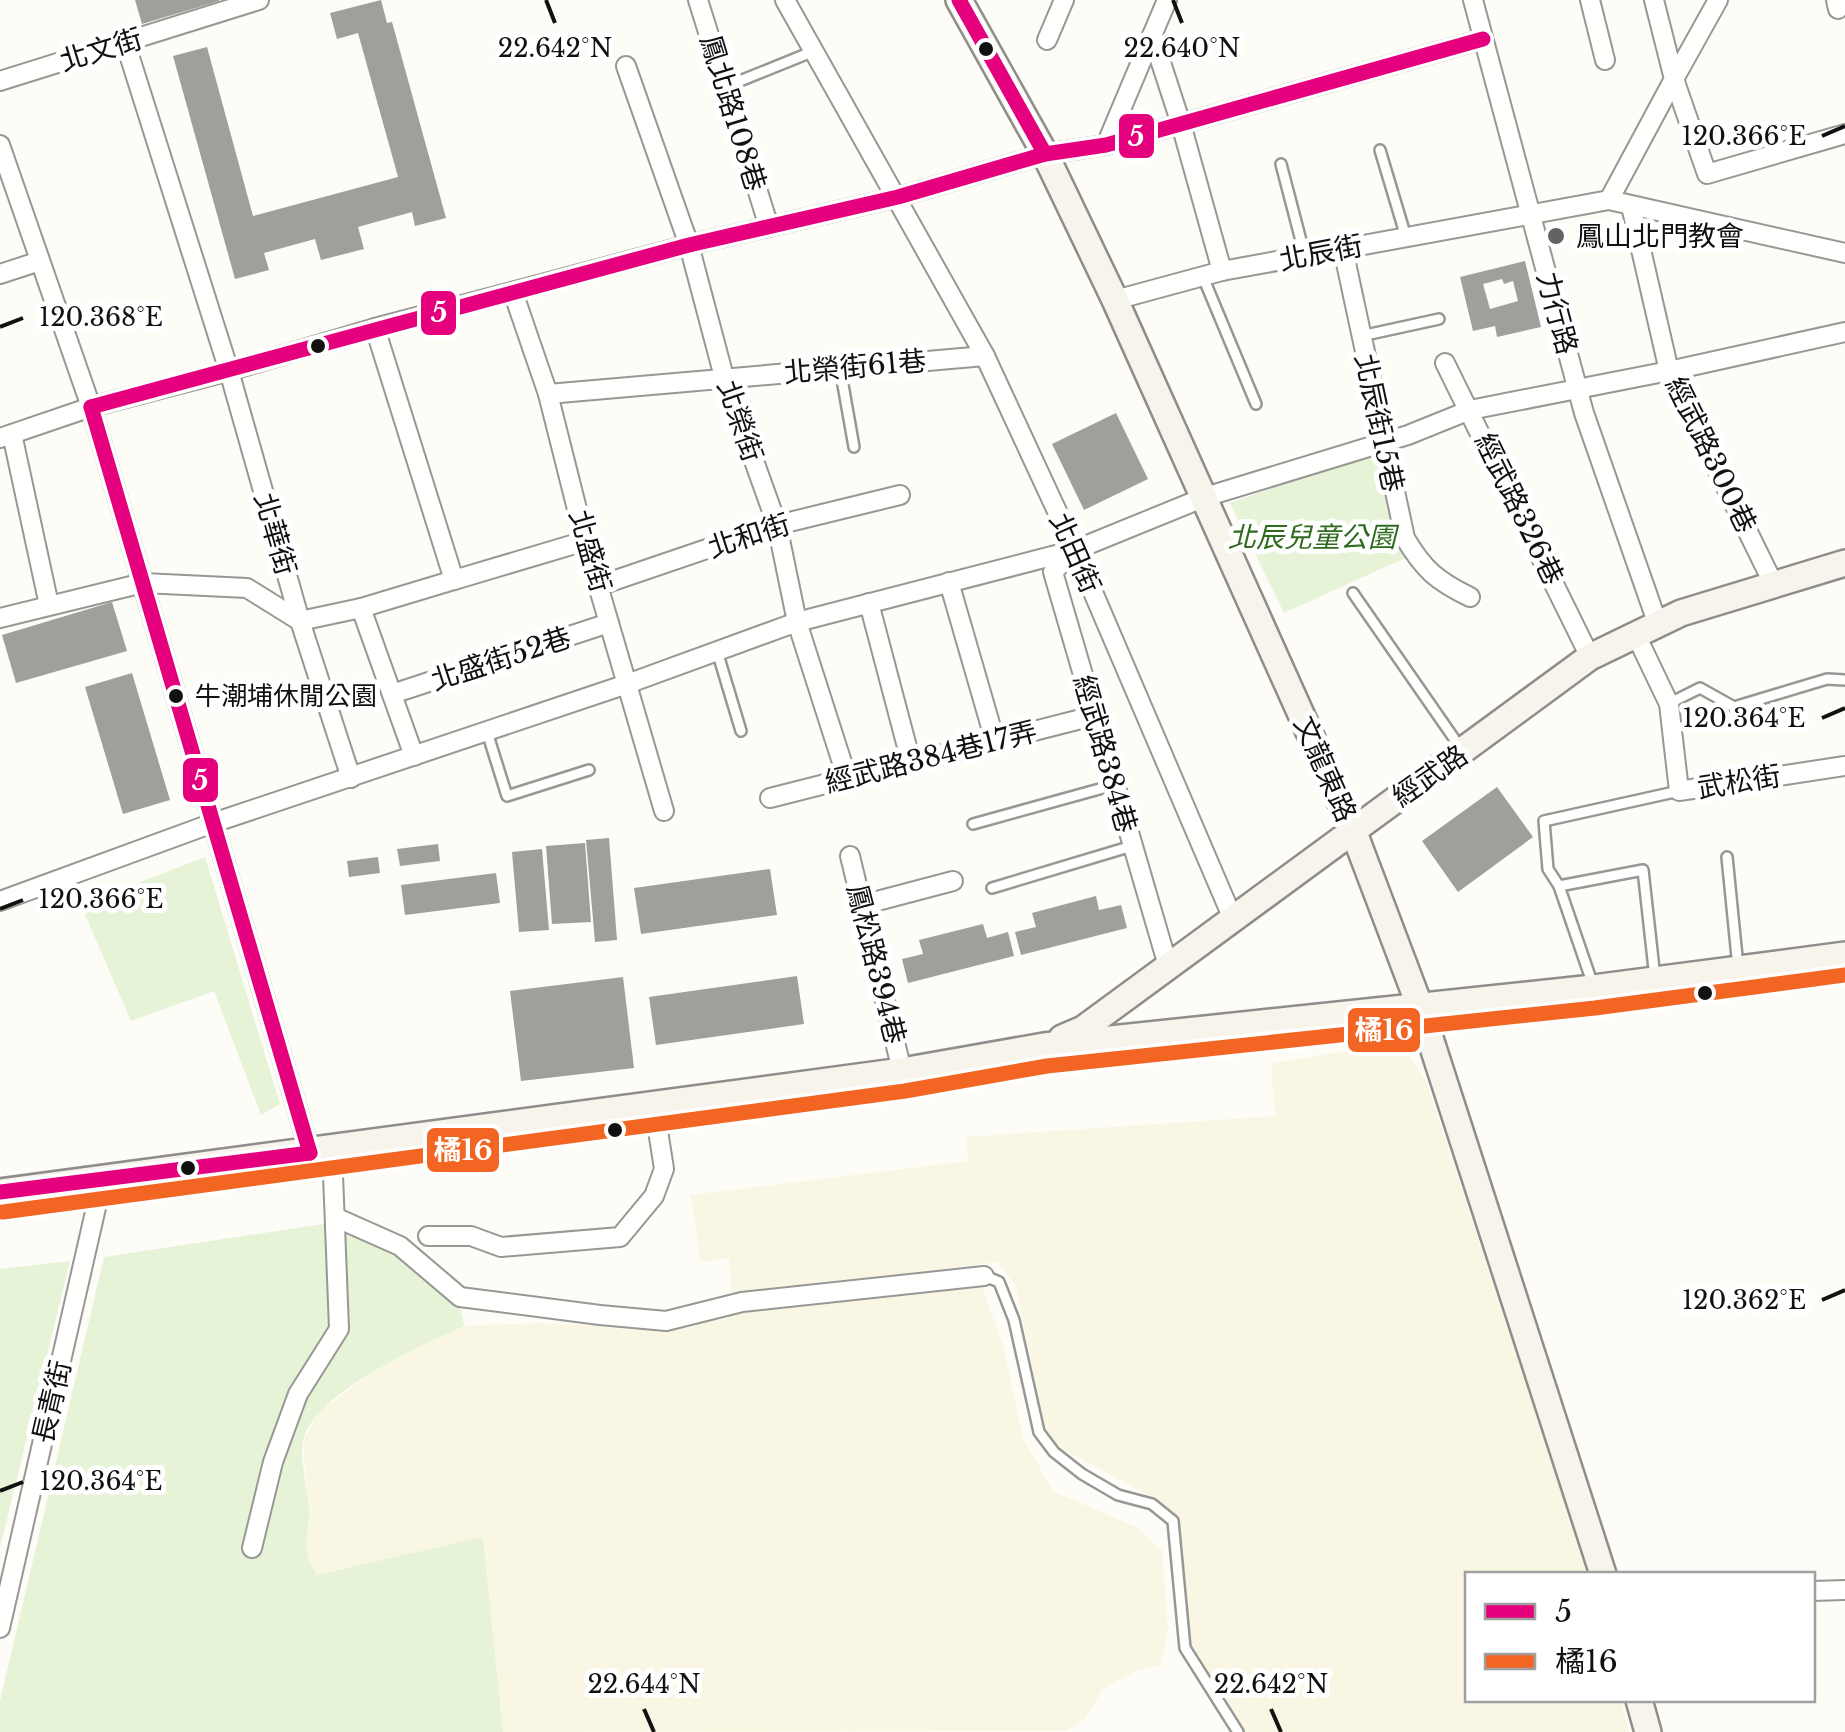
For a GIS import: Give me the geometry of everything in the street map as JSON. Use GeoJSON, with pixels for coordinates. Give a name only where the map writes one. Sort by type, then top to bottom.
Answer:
{"type":"FeatureCollection","features":[{"type":"Feature","properties":{"kind":"street","name":"北文街"},"geometry":{"type":"LineString","coordinates":[[0,81],[259,0]]}},
{"type":"Feature","properties":{"kind":"street","name":"鳳北路108巷"},"geometry":{"type":"LineString","coordinates":[[698,0],[769,227]]}},
{"type":"Feature","properties":{"kind":"street"},"geometry":{"type":"LineString","coordinates":[[785,0],[898,197]]}},
{"type":"Feature","properties":{"kind":"street"},"geometry":{"type":"LineString","coordinates":[[1048,40],[1064,0]]}},
{"type":"Feature","properties":{"kind":"street"},"geometry":{"type":"LineString","coordinates":[[1106,145],[1167,0]]}},
{"type":"Feature","properties":{"kind":"street","name":"力行路"},"geometry":{"type":"LineString","coordinates":[[1473,0],[1646,627]]}},
{"type":"Feature","properties":{"kind":"street"},"geometry":{"type":"LineString","coordinates":[[1590,0],[1605,60]]}},
{"type":"Feature","properties":{"kind":"street"},"geometry":{"type":"LineString","coordinates":[[1654,0],[1674,79],[1706,174],[1845,134]]}},
{"type":"Feature","properties":{"kind":"street"},"geometry":{"type":"LineString","coordinates":[[1718,0],[1609,200],[1845,253]]}},
{"type":"Feature","properties":{"kind":"street","name":"文龍東路"},"geometry":{"type":"LineString","coordinates":[[966,5],[1045,154],[1115,300],[1352,830],[1420,1008],[1602,1572]]}},
{"type":"Feature","properties":{"kind":"street"},"geometry":{"type":"LineString","coordinates":[[1152,35],[1222,271]]}},
{"type":"Feature","properties":{"kind":"street"},"geometry":{"type":"LineString","coordinates":[[49,605],[6,437],[91,407],[230,372],[375,328],[689,246],[898,197],[1045,154],[1106,145],[1484,39]]}},
{"type":"Feature","properties":{"kind":"street","name":"北華街"},"geometry":{"type":"LineString","coordinates":[[125,42],[230,372],[300,621],[352,778]]}},
{"type":"Feature","properties":{"kind":"street","name":"北榮街"},"geometry":{"type":"LineString","coordinates":[[626,66],[689,246],[724,377],[777,526],[797,622],[847,778]]}},
{"type":"Feature","properties":{"kind":"street"},"geometry":{"type":"LineString","coordinates":[[0,145],[91,407],[214,824],[321,1151],[336,1218],[339,1329],[298,1394],[273,1462],[252,1548]]}},
{"type":"Feature","properties":{"kind":"street","name":"北田街"},"geometry":{"type":"LineString","coordinates":[[898,197],[985,356],[1075,550],[1233,919]]}},
{"type":"Feature","properties":{"kind":"street","name":"北辰街"},"geometry":{"type":"LineString","coordinates":[[1115,300],[1222,271],[1609,200]]}},
{"type":"Feature","properties":{"kind":"street","name":"經武路300巷"},"geometry":{"type":"LineString","coordinates":[[1631,206],[1669,371],[1774,583]]}},
{"type":"Feature","properties":{"kind":"street","name":"北辰街15巷"},"geometry":{"type":"LineString","coordinates":[[1342,249],[1405,538],[1420,563],[1440,583],[1470,597]]}},
{"type":"Feature","properties":{"kind":"street"},"geometry":{"type":"LineString","coordinates":[[0,274],[40,260]]}},
{"type":"Feature","properties":{"kind":"street","name":"北盛街"},"geometry":{"type":"LineString","coordinates":[[513,292],[548,394],[664,811]]}},
{"type":"Feature","properties":{"kind":"street"},"geometry":{"type":"LineString","coordinates":[[375,328],[454,580]]}},
{"type":"Feature","properties":{"kind":"street"},"geometry":{"type":"LineString","coordinates":[[0,901],[797,622],[1075,550],[1206,498],[1382,443],[1470,410],[1845,332]]}},
{"type":"Feature","properties":{"kind":"street","name":"北榮街61巷"},"geometry":{"type":"LineString","coordinates":[[548,394],[985,356]]}},
{"type":"Feature","properties":{"kind":"street","name":"經武路326巷"},"geometry":{"type":"LineString","coordinates":[[1445,363],[1590,657]]}},
{"type":"Feature","properties":{"kind":"street","name":"北和街"},"geometry":{"type":"LineString","coordinates":[[601,585],[777,526],[900,495]]}},
{"type":"Feature","properties":{"kind":"street"},"geometry":{"type":"LineString","coordinates":[[0,618],[143,583],[248,588],[300,621],[361,608],[586,541]]}},
{"type":"Feature","properties":{"kind":"street","name":"經武路384巷"},"geometry":{"type":"LineString","coordinates":[[1075,550],[1053,572],[1168,966]]}},
{"type":"Feature","properties":{"kind":"street","name":"經武路"},"geometry":{"type":"LineString","coordinates":[[1044,1046],[1083,1028],[1590,657],[1646,627],[1845,563]]}},
{"type":"Feature","properties":{"kind":"street"},"geometry":{"type":"LineString","coordinates":[[949,582],[995,741]]}},
{"type":"Feature","properties":{"kind":"street"},"geometry":{"type":"LineString","coordinates":[[869,603],[910,762]]}},
{"type":"Feature","properties":{"kind":"street"},"geometry":{"type":"LineString","coordinates":[[361,608],[414,756]]}},
{"type":"Feature","properties":{"kind":"street","name":"北盛街52巷"},"geometry":{"type":"LineString","coordinates":[[392,694],[609,623]]}},
{"type":"Feature","properties":{"kind":"street","name":"武松街"},"geometry":{"type":"LineString","coordinates":[[1646,627],[1669,704],[1679,791],[1845,766]]}},
{"type":"Feature","properties":{"kind":"street","name":"經武路384巷17弄"},"geometry":{"type":"LineString","coordinates":[[770,798],[1093,716]]}},
{"type":"Feature","properties":{"kind":"street","name":"鳳松路394巷"},"geometry":{"type":"LineString","coordinates":[[850,856],[902,1071]]}},
{"type":"Feature","properties":{"kind":"street"},"geometry":{"type":"LineString","coordinates":[[862,904],[953,881]]}},
{"type":"Feature","properties":{"kind":"street"},"geometry":{"type":"LineString","coordinates":[[0,1192],[902,1071],[1044,1046],[1420,1008],[1845,955]]}},
{"type":"Feature","properties":{"kind":"street"},"geometry":{"type":"LineString","coordinates":[[428,1236],[471,1236],[501,1247],[620,1237],[654,1196],[664,1169],[654,1105]]}},
{"type":"Feature","properties":{"kind":"street","name":"長青街"},"geometry":{"type":"LineString","coordinates":[[0,1628],[103,1177]]}},
{"type":"Feature","properties":{"kind":"street"},"geometry":{"type":"LineString","coordinates":[[336,1218],[400,1246],[460,1297],[600,1316],[666,1321],[742,1302],[984,1276]]}},
{"type":"Feature","properties":{"kind":"street"},"geometry":{"type":"LineString","coordinates":[[1815,1591],[1845,1590]]}},
{"type":"Feature","properties":{"kind":"street"},"geometry":{"type":"LineString","coordinates":[[1639,1702],[1648,1732]]}},
{"type":"Feature","properties":{"kind":"lane"},"geometry":{"type":"LineString","coordinates":[[725,87],[814,51]]}},
{"type":"Feature","properties":{"kind":"lane"},"geometry":{"type":"LineString","coordinates":[[1380,150],[1406,237]]}},
{"type":"Feature","properties":{"kind":"lane"},"geometry":{"type":"LineString","coordinates":[[1280,164],[1305,256]]}},
{"type":"Feature","properties":{"kind":"lane"},"geometry":{"type":"LineString","coordinates":[[1203,276],[1256,404]]}},
{"type":"Feature","properties":{"kind":"lane","name":"北辰街15巷"},"geometry":{"type":"LineString","coordinates":[[1361,336],[1440,319]]}},
{"type":"Feature","properties":{"kind":"lane"},"geometry":{"type":"LineString","coordinates":[[840,368],[854,447]]}},
{"type":"Feature","properties":{"kind":"lane"},"geometry":{"type":"LineString","coordinates":[[1353,594],[1464,752]]}},
{"type":"Feature","properties":{"kind":"lane"},"geometry":{"type":"LineString","coordinates":[[717,651],[742,730]]}},
{"type":"Feature","properties":{"kind":"lane"},"geometry":{"type":"LineString","coordinates":[[1669,704],[1700,688],[1734,706],[1827,679],[1845,680]]}},
{"type":"Feature","properties":{"kind":"lane"},"geometry":{"type":"LineString","coordinates":[[487,732],[507,796],[589,770]]}},
{"type":"Feature","properties":{"kind":"lane"},"geometry":{"type":"LineString","coordinates":[[973,824],[1114,785]]}},
{"type":"Feature","properties":{"kind":"lane"},"geometry":{"type":"LineString","coordinates":[[1594,988],[1559,886],[1548,869],[1544,821],[1679,791]]}},
{"type":"Feature","properties":{"kind":"lane"},"geometry":{"type":"LineString","coordinates":[[992,888],[1132,846]]}},
{"type":"Feature","properties":{"kind":"lane"},"geometry":{"type":"LineString","coordinates":[[1727,857],[1739,970]]}},
{"type":"Feature","properties":{"kind":"lane"},"geometry":{"type":"LineString","coordinates":[[1559,886],[1643,870],[1655,980]]}},
{"type":"Feature","properties":{"kind":"lane"},"geometry":{"type":"LineString","coordinates":[[984,1276],[999,1282],[1014,1320],[1039,1432],[1054,1452],[1106,1488],[1152,1504],[1173,1522],[1185,1648],[1238,1732]]}},
{"type":"Feature","properties":{"kind":"shaded area"},"geometry":{"type":"Polygon","coordinates":[[[1400,1043],[1426,1081],[1588,1572],[1465,1572],[1465,1702],[1622,1702],[1629,1732],[1244,1732],[1193,1652],[1174,1515],[1154,1498],[1055,1445],[1046,1433],[1016,1287],[998,1262],[732,1296],[729,1258],[701,1262],[690,1195],[968,1161],[966,1137],[1275,1116],[1271,1063],[1400,1043]]]}},
{"type":"Feature","properties":{"kind":"shaded area"},"geometry":{"type":"Polygon","coordinates":[[[980,1281],[1004,1348],[1023,1438],[1053,1491],[1136,1527],[1162,1550],[1168,1629],[1161,1665],[1134,1672],[1103,1689],[1085,1719],[1067,1731],[503,1732],[483,1538],[315,1575],[303,1551],[309,1513],[303,1441],[320,1411],[390,1359],[464,1326],[537,1323],[670,1329],[754,1308],[980,1281]]]}},
{"type":"Feature","properties":{"kind":"green space","name":"北辰兒童公園"},"geometry":{"type":"Polygon","coordinates":[[[1376,452],[1395,536],[1407,557],[1284,613],[1230,503],[1376,452]]]}},
{"type":"Feature","properties":{"kind":"green space"},"geometry":{"type":"Polygon","coordinates":[[[205,857],[280,1104],[261,1115],[214,991],[131,1021],[81,905],[205,857]]]}},
{"type":"Feature","properties":{"kind":"green space"},"geometry":{"type":"Polygon","coordinates":[[[323,1224],[408,1258],[460,1304],[464,1326],[372,1372],[328,1404],[312,1422],[302,1447],[309,1509],[307,1555],[316,1575],[483,1537],[503,1732],[0,1732],[0,1701],[104,1257],[323,1224]]]}},
{"type":"Feature","properties":{"kind":"green space"},"geometry":{"type":"Polygon","coordinates":[[[70,1261],[0,1548],[0,1269],[70,1261]]]}},
{"type":"Feature","properties":{"kind":"building"},"geometry":{"type":"Polygon","coordinates":[[[135,0],[219,0],[219,1],[142,24],[135,0]]]}},
{"type":"Feature","properties":{"kind":"building"},"geometry":{"type":"Polygon","coordinates":[[[381,0],[387,23],[392,22],[446,218],[415,226],[412,212],[358,227],[364,249],[321,260],[315,239],[264,253],[269,270],[235,279],[173,56],[207,47],[253,216],[398,177],[358,33],[337,39],[330,13],[381,0]]]}},
{"type":"Feature","properties":{"kind":"building"},"geometry":{"type":"Polygon","coordinates":[[[1525,261],[1541,327],[1497,337],[1495,326],[1473,331],[1460,277],[1525,261]],[[1502,279],[1483,284],[1490,309],[1518,301],[1513,281],[1504,284],[1502,279]]]}},
{"type":"Feature","properties":{"kind":"building"},"geometry":{"type":"Polygon","coordinates":[[[1116,413],[1148,479],[1084,510],[1052,444],[1116,413]]]}},
{"type":"Feature","properties":{"kind":"building"},"geometry":{"type":"Polygon","coordinates":[[[112,602],[127,651],[16,683],[2,635],[112,602]]]}},
{"type":"Feature","properties":{"kind":"building"},"geometry":{"type":"Polygon","coordinates":[[[132,673],[170,800],[123,814],[85,687],[132,673]]]}},
{"type":"Feature","properties":{"kind":"building"},"geometry":{"type":"Polygon","coordinates":[[[1497,787],[1533,837],[1458,892],[1422,841],[1497,787]]]}},
{"type":"Feature","properties":{"kind":"building"},"geometry":{"type":"Polygon","coordinates":[[[609,838],[617,940],[595,942],[586,840],[609,838]]]}},
{"type":"Feature","properties":{"kind":"building"},"geometry":{"type":"Polygon","coordinates":[[[585,843],[591,922],[552,924],[546,846],[585,843]]]}},
{"type":"Feature","properties":{"kind":"building"},"geometry":{"type":"Polygon","coordinates":[[[438,844],[440,861],[400,866],[397,849],[438,844]]]}},
{"type":"Feature","properties":{"kind":"building"},"geometry":{"type":"Polygon","coordinates":[[[542,849],[549,930],[519,932],[512,852],[542,849]]]}},
{"type":"Feature","properties":{"kind":"building"},"geometry":{"type":"Polygon","coordinates":[[[378,857],[380,873],[349,877],[347,861],[378,857]]]}},
{"type":"Feature","properties":{"kind":"building"},"geometry":{"type":"Polygon","coordinates":[[[770,869],[777,915],[641,934],[634,888],[770,869]]]}},
{"type":"Feature","properties":{"kind":"building"},"geometry":{"type":"Polygon","coordinates":[[[496,873],[500,903],[405,915],[401,885],[496,873]]]}},
{"type":"Feature","properties":{"kind":"building"},"geometry":{"type":"Polygon","coordinates":[[[1096,896],[1099,910],[1121,905],[1127,928],[1021,955],[1015,932],[1036,927],[1032,913],[1096,896]]]}},
{"type":"Feature","properties":{"kind":"building"},"geometry":{"type":"Polygon","coordinates":[[[983,924],[987,938],[1008,932],[1014,956],[908,983],[902,959],[923,954],[919,940],[983,924]]]}},
{"type":"Feature","properties":{"kind":"building"},"geometry":{"type":"Polygon","coordinates":[[[797,976],[804,1024],[656,1045],[649,997],[797,976]]]}},
{"type":"Feature","properties":{"kind":"building"},"geometry":{"type":"Polygon","coordinates":[[[623,977],[634,1068],[521,1081],[510,991],[623,977]]]}},
{"type":"Feature","properties":{"kind":"transit line","name":"5"},"geometry":{"type":"LineString","coordinates":[[959,0],[1045,154]]}},
{"type":"Feature","properties":{"kind":"transit line","name":"5"},"geometry":{"type":"LineString","coordinates":[[91,407],[689,245],[898,197],[1045,154],[1106,145],[1483,39]]}},
{"type":"Feature","properties":{"kind":"transit line","name":"5"},"geometry":{"type":"LineString","coordinates":[[91,407],[310,1153]]}},
{"type":"Feature","properties":{"kind":"transit line","name":"橘16"},"geometry":{"type":"LineString","coordinates":[[3,1212],[905,1091],[1047,1066],[1595,1008],[1845,975]]}},
{"type":"Feature","properties":{"kind":"transit line","name":"5"},"geometry":{"type":"LineString","coordinates":[[0,1192],[310,1153]]}},
{"type":"Feature","properties":{"kind":"place","name":"鳳山北門教會"},"geometry":{"type":"Point","coordinates":[1556,236]}},
{"type":"Feature","properties":{"kind":"place","name":"牛潮埔休閒公園"},"geometry":{"type":"Point","coordinates":[176,696]}}]}
